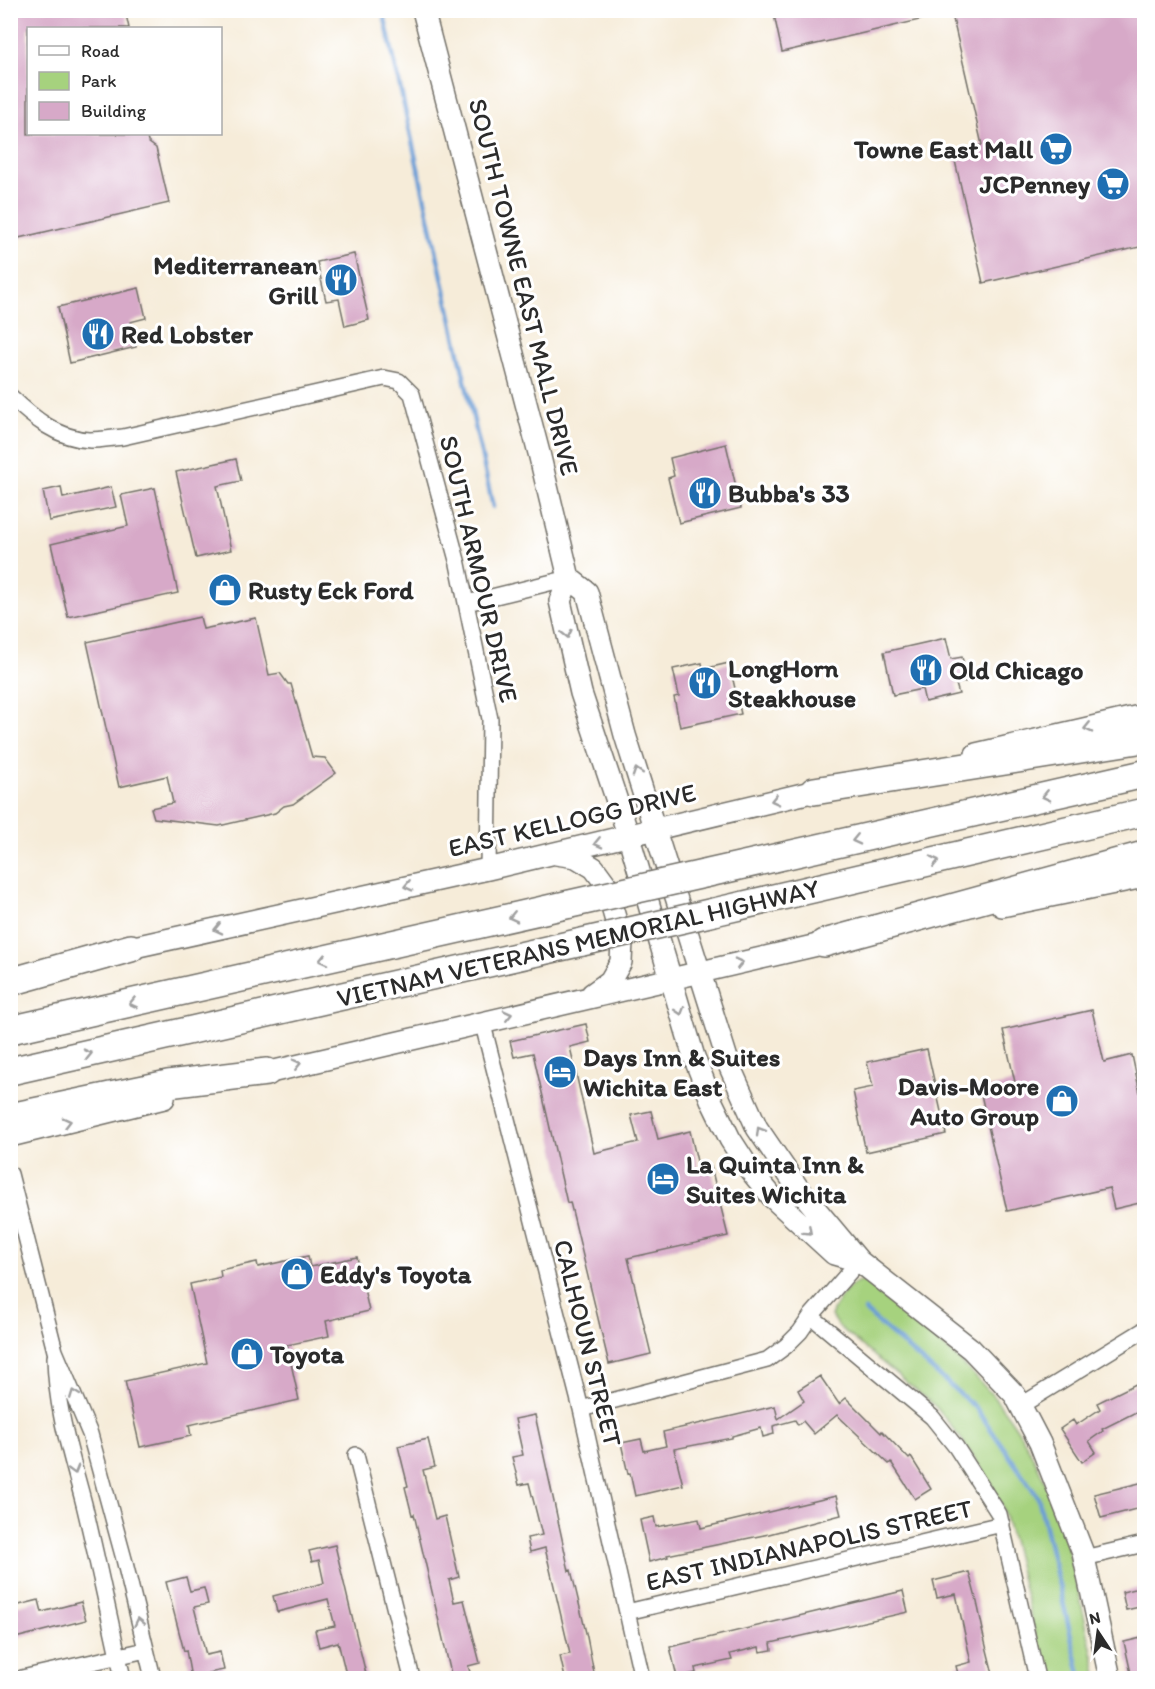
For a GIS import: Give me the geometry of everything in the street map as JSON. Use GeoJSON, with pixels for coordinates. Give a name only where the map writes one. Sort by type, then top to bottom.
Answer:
{"type":"FeatureCollection","features":[{"type":"Feature","properties":{"kind":"highway"},"geometry":{"type":"LineString","coordinates":[[814,791],[1144,739]]}},
{"type":"Feature","properties":{"kind":"highway","name":"VIETNAM VETERANS MEMORIAL HIGHWAY"},"geometry":{"type":"LineString","coordinates":[[10,1030],[1144,774]]}},
{"type":"Feature","properties":{"kind":"highway","name":"VIETNAM VETERANS MEMORIAL HIGHWAY"},"geometry":{"type":"LineString","coordinates":[[10,1071],[1144,812]]}},
{"type":"Feature","properties":{"kind":"highway"},"geometry":{"type":"LineString","coordinates":[[824,943],[1144,855]]}},
{"type":"Feature","properties":{"kind":"highway"},"geometry":{"type":"LineString","coordinates":[[10,982],[132,948]]}},
{"type":"Feature","properties":{"kind":"highway"},"geometry":{"type":"LineString","coordinates":[[10,1117],[168,1084],[267,1072]]}},
{"type":"Feature","properties":{"kind":"street","name":"SOUTH TOWNE EAST MALL DRIVE"},"geometry":{"type":"LineString","coordinates":[[423,10],[570,578],[587,592],[625,735],[729,1065],[758,1128],[798,1188],[859,1261]]}},
{"type":"Feature","properties":{"kind":"street","name":"SOUTH ARMOUR DRIVE"},"geometry":{"type":"LineString","coordinates":[[10,396],[34,419],[61,433],[89,440],[123,437],[377,379],[399,381],[412,394],[467,603],[490,719],[488,869]]}},
{"type":"Feature","properties":{"kind":"street"},"geometry":{"type":"LineString","coordinates":[[467,603],[570,578]]}},
{"type":"Feature","properties":{"kind":"street"},"geometry":{"type":"LineString","coordinates":[[570,578],[560,601],[581,693],[628,834],[694,1057],[730,1139],[750,1170],[774,1199],[819,1241],[834,1254],[859,1261],[971,1349],[1015,1395],[1040,1443],[1084,1558],[1110,1678]]}},
{"type":"Feature","properties":{"kind":"street","name":"EAST KELLOGG DRIVE"},"geometry":{"type":"LineString","coordinates":[[10,975],[488,869],[628,834],[1144,715]]}},
{"type":"Feature","properties":{"kind":"street"},"geometry":{"type":"LineString","coordinates":[[553,853],[576,857],[594,868],[605,883],[622,942],[621,962],[610,981],[587,998]]}},
{"type":"Feature","properties":{"kind":"street"},"geometry":{"type":"LineString","coordinates":[[10,1136],[482,1021],[824,943],[1144,877]]}},
{"type":"Feature","properties":{"kind":"street","name":"CALHOUN STREET"},"geometry":{"type":"LineString","coordinates":[[482,1021],[580,1409],[642,1678]]}},
{"type":"Feature","properties":{"kind":"street"},"geometry":{"type":"LineString","coordinates":[[10,1174],[55,1351],[90,1434],[153,1678]]}},
{"type":"Feature","properties":{"kind":"street"},"geometry":{"type":"LineString","coordinates":[[580,1409],[767,1360],[800,1332],[859,1261]]}},
{"type":"Feature","properties":{"kind":"street"},"geometry":{"type":"LineString","coordinates":[[811,1316],[932,1418],[956,1447],[999,1514],[1037,1678]]}},
{"type":"Feature","properties":{"kind":"street"},"geometry":{"type":"LineString","coordinates":[[1020,1406],[1144,1330]]}},
{"type":"Feature","properties":{"kind":"street"},"geometry":{"type":"LineString","coordinates":[[55,1351],[56,1388],[66,1440],[84,1504],[123,1678]]}},
{"type":"Feature","properties":{"kind":"street"},"geometry":{"type":"LineString","coordinates":[[66,1440],[90,1434]]}},
{"type":"Feature","properties":{"kind":"street"},"geometry":{"type":"LineString","coordinates":[[356,1455],[412,1678]]}},
{"type":"Feature","properties":{"kind":"street","name":"EAST INDIANAPOLIS STREET"},"geometry":{"type":"LineString","coordinates":[[627,1612],[1002,1524]]}},
{"type":"Feature","properties":{"kind":"street"},"geometry":{"type":"LineString","coordinates":[[1084,1558],[1144,1544]]}},
{"type":"Feature","properties":{"kind":"street"},"geometry":{"type":"LineString","coordinates":[[22,1678],[146,1650]]}},
{"type":"Feature","properties":{"kind":"green space"},"geometry":{"type":"Polygon","coordinates":[[[860,1281],[868,1283],[971,1372],[1001,1406],[1022,1436],[1039,1468],[1064,1536],[1098,1678],[1046,1678],[1002,1506],[987,1477],[936,1407],[837,1325],[831,1316],[842,1296],[851,1286],[860,1281]]]}},
{"type":"Feature","properties":{"kind":"building"},"geometry":{"type":"Polygon","coordinates":[[[10,10],[125,10],[129,27],[27,27],[27,135],[146,135],[148,142],[156,148],[169,203],[10,240],[10,10]]]}},
{"type":"Feature","properties":{"kind":"building"},"geometry":{"type":"Polygon","coordinates":[[[773,10],[941,10],[941,15],[782,52],[773,10]]]}},
{"type":"Feature","properties":{"kind":"building","name":"Towne East Mall"},"geometry":{"type":"Polygon","coordinates":[[[951,10],[1144,10],[1144,246],[983,283],[953,152],[982,145],[951,10]]]}},
{"type":"Feature","properties":{"kind":"building","name":"Mediterranean Grill"},"geometry":{"type":"Polygon","coordinates":[[[354,254],[369,320],[345,326],[339,299],[326,301],[317,262],[354,254]]]}},
{"type":"Feature","properties":{"kind":"building","name":"Red Lobster"},"geometry":{"type":"Polygon","coordinates":[[[139,288],[146,318],[130,322],[136,347],[70,363],[58,307],[139,288]]]}},
{"type":"Feature","properties":{"kind":"building","name":"Bubba's 33"},"geometry":{"type":"Polygon","coordinates":[[[726,444],[741,508],[679,523],[668,478],[674,476],[670,458],[726,444]]]}},
{"type":"Feature","properties":{"kind":"building"},"geometry":{"type":"Polygon","coordinates":[[[236,459],[241,481],[217,486],[231,550],[196,558],[176,472],[236,459]]]}},
{"type":"Feature","properties":{"kind":"building"},"geometry":{"type":"Polygon","coordinates":[[[61,487],[63,498],[111,487],[116,507],[49,521],[43,491],[61,487]]]}},
{"type":"Feature","properties":{"kind":"building"},"geometry":{"type":"Polygon","coordinates":[[[155,488],[178,593],[68,617],[51,544],[128,526],[121,495],[155,488]]]}},
{"type":"Feature","properties":{"kind":"building"},"geometry":{"type":"Polygon","coordinates":[[[200,617],[203,629],[256,618],[269,675],[280,673],[288,684],[291,684],[312,757],[325,758],[336,773],[293,804],[284,806],[275,813],[219,826],[154,818],[151,808],[173,803],[167,776],[119,787],[87,642],[200,617]]]}},
{"type":"Feature","properties":{"kind":"building","name":"Old Chicago"},"geometry":{"type":"Polygon","coordinates":[[[946,638],[951,659],[962,657],[968,681],[956,684],[959,694],[925,702],[922,689],[893,695],[884,652],[946,638]]]}},
{"type":"Feature","properties":{"kind":"building","name":"LongHorn Steakhouse"},"geometry":{"type":"Polygon","coordinates":[[[702,663],[703,669],[729,663],[741,714],[680,727],[674,697],[679,696],[673,669],[702,663]]]}},
{"type":"Feature","properties":{"kind":"building","name":"Davis-Moore Auto Group"},"geometry":{"type":"Polygon","coordinates":[[[1092,1010],[1104,1062],[1132,1055],[1144,1112],[1144,1202],[1114,1209],[1109,1188],[1007,1211],[980,1090],[1015,1082],[1003,1030],[1092,1010]]]}},
{"type":"Feature","properties":{"kind":"building"},"geometry":{"type":"Polygon","coordinates":[[[586,1024],[590,1042],[570,1047],[594,1153],[638,1142],[631,1115],[651,1111],[658,1139],[690,1131],[699,1170],[711,1167],[728,1236],[628,1258],[651,1354],[609,1364],[570,1202],[567,1203],[533,1053],[514,1057],[510,1041],[586,1024]]]}},
{"type":"Feature","properties":{"kind":"building"},"geometry":{"type":"Polygon","coordinates":[[[927,1049],[946,1134],[866,1152],[853,1091],[873,1087],[867,1062],[927,1049]]]}},
{"type":"Feature","properties":{"kind":"building","name":"Toyota"},"geometry":{"type":"Polygon","coordinates":[[[308,1256],[310,1267],[357,1257],[369,1311],[326,1321],[329,1336],[287,1345],[299,1400],[189,1425],[191,1436],[140,1447],[125,1381],[207,1363],[190,1284],[221,1277],[220,1270],[257,1262],[258,1267],[308,1256]]]}},
{"type":"Feature","properties":{"kind":"building"},"geometry":{"type":"Polygon","coordinates":[[[820,1376],[839,1404],[846,1398],[909,1459],[911,1457],[931,1489],[915,1499],[891,1462],[889,1464],[837,1415],[814,1434],[803,1421],[798,1425],[795,1420],[773,1426],[774,1434],[763,1437],[761,1428],[732,1436],[732,1438],[674,1449],[683,1485],[635,1496],[621,1443],[641,1439],[644,1451],[666,1446],[663,1432],[775,1406],[778,1419],[804,1401],[798,1390],[820,1376]]]}},
{"type":"Feature","properties":{"kind":"building"},"geometry":{"type":"Polygon","coordinates":[[[1144,1380],[1144,1408],[1102,1429],[1103,1431],[1089,1441],[1096,1452],[1082,1462],[1060,1429],[1073,1420],[1076,1425],[1100,1409],[1097,1403],[1144,1380]]]}},
{"type":"Feature","properties":{"kind":"building"},"geometry":{"type":"Polygon","coordinates":[[[535,1415],[595,1678],[565,1678],[560,1656],[570,1654],[545,1548],[530,1552],[527,1538],[542,1535],[529,1483],[519,1485],[512,1457],[523,1455],[515,1419],[535,1415]]]}},
{"type":"Feature","properties":{"kind":"building"},"geometry":{"type":"Polygon","coordinates":[[[428,1439],[435,1467],[423,1470],[435,1519],[445,1516],[459,1577],[449,1580],[454,1602],[464,1600],[480,1663],[468,1666],[472,1678],[452,1678],[414,1514],[412,1515],[405,1487],[408,1486],[398,1446],[428,1439]]]}},
{"type":"Feature","properties":{"kind":"building"},"geometry":{"type":"Polygon","coordinates":[[[1144,1482],[1144,1507],[1101,1518],[1094,1494],[1144,1482]]]}},
{"type":"Feature","properties":{"kind":"building"},"geometry":{"type":"Polygon","coordinates":[[[836,1496],[841,1515],[769,1534],[667,1555],[668,1557],[649,1562],[640,1520],[654,1517],[656,1527],[699,1519],[701,1528],[836,1496]]]}},
{"type":"Feature","properties":{"kind":"building"},"geometry":{"type":"Polygon","coordinates":[[[335,1545],[367,1678],[347,1678],[338,1642],[319,1647],[315,1630],[335,1626],[328,1599],[277,1612],[273,1596],[324,1583],[319,1560],[312,1562],[309,1551],[335,1545]]]}},
{"type":"Feature","properties":{"kind":"building"},"geometry":{"type":"Polygon","coordinates":[[[969,1572],[994,1678],[959,1678],[956,1666],[971,1662],[956,1594],[937,1598],[933,1581],[969,1572]]]}},
{"type":"Feature","properties":{"kind":"building"},"geometry":{"type":"Polygon","coordinates":[[[186,1577],[190,1591],[204,1588],[208,1604],[194,1607],[206,1655],[220,1652],[224,1670],[208,1673],[210,1678],[191,1678],[186,1650],[184,1651],[166,1582],[186,1577]]]}},
{"type":"Feature","properties":{"kind":"building"},"geometry":{"type":"Polygon","coordinates":[[[1144,1587],[1144,1606],[1126,1610],[1122,1592],[1144,1587]]]}},
{"type":"Feature","properties":{"kind":"building"},"geometry":{"type":"Polygon","coordinates":[[[903,1591],[908,1612],[771,1643],[772,1650],[760,1652],[759,1647],[730,1654],[732,1660],[695,1668],[696,1673],[677,1677],[670,1647],[903,1591]]]}},
{"type":"Feature","properties":{"kind":"building"},"geometry":{"type":"Polygon","coordinates":[[[39,1600],[42,1612],[81,1602],[86,1620],[15,1638],[10,1620],[18,1618],[15,1606],[39,1600]]]}},
{"type":"Feature","properties":{"kind":"building"},"geometry":{"type":"Polygon","coordinates":[[[1141,1638],[1144,1678],[1132,1678],[1124,1642],[1141,1638]]]}},
{"type":"Feature","properties":{"kind":"waterway"},"geometry":{"type":"LineString","coordinates":[[383,10],[493,507]]}},
{"type":"Feature","properties":{"kind":"waterway"},"geometry":{"type":"LineString","coordinates":[[865,1311],[976,1408],[1038,1497],[1081,1678]]}},
{"type":"Feature","properties":{"kind":"place","name":"Towne East Mall"},"geometry":{"type":"Point","coordinates":[1056,149]}},
{"type":"Feature","properties":{"kind":"place","name":"JCPenney"},"geometry":{"type":"Point","coordinates":[1113,184]}},
{"type":"Feature","properties":{"kind":"place","name":"Mediterranean Grill"},"geometry":{"type":"Point","coordinates":[341,280]}},
{"type":"Feature","properties":{"kind":"place","name":"Red Lobster"},"geometry":{"type":"Point","coordinates":[98,334]}},
{"type":"Feature","properties":{"kind":"place","name":"Bubba's 33"},"geometry":{"type":"Point","coordinates":[705,493]}},
{"type":"Feature","properties":{"kind":"place","name":"Rusty Eck Ford"},"geometry":{"type":"Point","coordinates":[225,590]}},
{"type":"Feature","properties":{"kind":"place","name":"Old Chicago"},"geometry":{"type":"Point","coordinates":[926,670]}},
{"type":"Feature","properties":{"kind":"place","name":"LongHorn Steakhouse"},"geometry":{"type":"Point","coordinates":[705,683]}},
{"type":"Feature","properties":{"kind":"place","name":"Days Inn & Suites Wichita East"},"geometry":{"type":"Point","coordinates":[560,1072]}},
{"type":"Feature","properties":{"kind":"place","name":"Davis-Moore Auto Group"},"geometry":{"type":"Point","coordinates":[1062,1101]}},
{"type":"Feature","properties":{"kind":"place","name":"La Quinta Inn & Suites Wichita"},"geometry":{"type":"Point","coordinates":[663,1179]}},
{"type":"Feature","properties":{"kind":"place","name":"Eddy's Toyota"},"geometry":{"type":"Point","coordinates":[297,1274]}},
{"type":"Feature","properties":{"kind":"place","name":"Toyota"},"geometry":{"type":"Point","coordinates":[247,1354]}}]}
